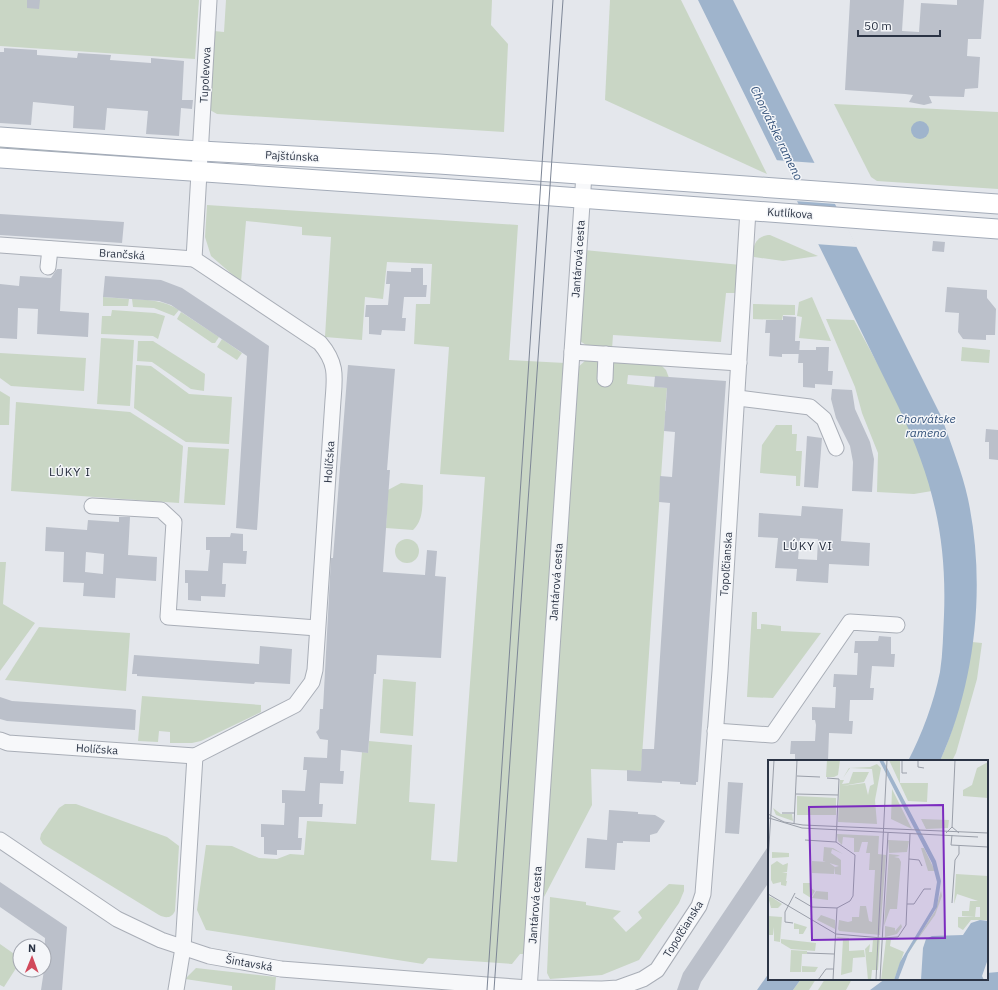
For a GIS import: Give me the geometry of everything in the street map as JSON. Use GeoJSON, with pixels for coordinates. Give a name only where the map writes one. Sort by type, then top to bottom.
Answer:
{"type":"FeatureCollection","features":[{"type":"Feature","properties":{"kind":"main road","name":"Pajštúnska"},"geometry":{"type":"LineString","coordinates":[[0,137],[200,151],[431,163],[584,174]]}},
{"type":"Feature","properties":{"kind":"main road","name":"Pajštúnska"},"geometry":{"type":"LineString","coordinates":[[0,158],[67,164],[582,198]]}},
{"type":"Feature","properties":{"kind":"main road"},"geometry":{"type":"LineString","coordinates":[[584,174],[998,204]]}},
{"type":"Feature","properties":{"kind":"main road","name":"Kutlíkova"},"geometry":{"type":"LineString","coordinates":[[582,198],[998,229]]}},
{"type":"Feature","properties":{"kind":"street","name":"Tupolevova"},"geometry":{"type":"LineString","coordinates":[[198,173],[209,0]]}},
{"type":"Feature","properties":{"kind":"street"},"geometry":{"type":"LineString","coordinates":[[67,164],[114,145]]}},
{"type":"Feature","properties":{"kind":"street"},"geometry":{"type":"LineString","coordinates":[[194,259],[198,173]]}},
{"type":"Feature","properties":{"kind":"street","name":"Jantárová cesta"},"geometry":{"type":"LineString","coordinates":[[529,989],[584,174]]}},
{"type":"Feature","properties":{"kind":"street","name":"Topoľčianska"},"geometry":{"type":"LineString","coordinates":[[529,989],[618,988],[643,979],[657,970],[702,900],[738,398],[748,210]]}},
{"type":"Feature","properties":{"kind":"street","name":"Brančská"},"geometry":{"type":"LineString","coordinates":[[0,245],[194,259]]}},
{"type":"Feature","properties":{"kind":"street"},"geometry":{"type":"LineString","coordinates":[[48,267],[50,249]]}},
{"type":"Feature","properties":{"kind":"street","name":"Holíčska"},"geometry":{"type":"LineString","coordinates":[[0,740],[8,743],[195,756],[295,705],[312,682],[315,670],[335,372],[333,363],[320,343],[194,259]]}},
{"type":"Feature","properties":{"kind":"street"},"geometry":{"type":"LineString","coordinates":[[572,352],[739,363]]}},
{"type":"Feature","properties":{"kind":"street"},"geometry":{"type":"LineString","coordinates":[[605,379],[606,354]]}},
{"type":"Feature","properties":{"kind":"street"},"geometry":{"type":"LineString","coordinates":[[738,398],[810,407],[824,419],[836,448]]}},
{"type":"Feature","properties":{"kind":"street"},"geometry":{"type":"LineString","coordinates":[[92,506],[161,510],[174,522],[168,617],[317,628]]}},
{"type":"Feature","properties":{"kind":"street"},"geometry":{"type":"LineString","coordinates":[[715,730],[772,735],[850,622],[897,626]]}},
{"type":"Feature","properties":{"kind":"street"},"geometry":{"type":"LineString","coordinates":[[176,990],[183,948],[195,756]]}},
{"type":"Feature","properties":{"kind":"street","name":"Šintavská"},"geometry":{"type":"LineString","coordinates":[[0,840],[117,919],[161,940],[183,948],[235,962],[282,969],[529,989]]}},
{"type":"Feature","properties":{"kind":"green space"},"geometry":{"type":"Polygon","coordinates":[[[0,0],[199,0],[195,59],[0,46],[0,0]]]}},
{"type":"Feature","properties":{"kind":"green space"},"geometry":{"type":"Polygon","coordinates":[[[226,0],[492,0],[491,25],[508,44],[504,132],[217,114],[210,110],[208,102],[214,31],[224,32],[226,0]]]}},
{"type":"Feature","properties":{"kind":"green space"},"geometry":{"type":"Polygon","coordinates":[[[610,0],[681,0],[767,174],[605,100],[610,0]]]}},
{"type":"Feature","properties":{"kind":"green space"},"geometry":{"type":"Polygon","coordinates":[[[834,104],[998,112],[998,189],[877,181],[871,177],[834,104]]]}},
{"type":"Feature","properties":{"kind":"green space"},"geometry":{"type":"Polygon","coordinates":[[[0,145],[178,157],[178,165],[0,152],[0,145]]]}},
{"type":"Feature","properties":{"kind":"green space"},"geometry":{"type":"Polygon","coordinates":[[[207,205],[518,225],[509,360],[565,363],[525,954],[520,954],[512,964],[428,958],[423,964],[206,930],[197,910],[206,845],[232,846],[259,858],[277,859],[290,854],[304,855],[307,821],[356,824],[362,752],[368,753],[369,741],[412,745],[409,802],[435,804],[431,860],[457,862],[485,477],[440,474],[449,347],[414,344],[416,304],[430,304],[432,264],[387,262],[383,299],[365,297],[362,340],[325,337],[331,237],[302,235],[302,227],[246,221],[241,282],[211,256],[205,237],[207,205]]]}},
{"type":"Feature","properties":{"kind":"green space"},"geometry":{"type":"Polygon","coordinates":[[[766,235],[770,235],[818,256],[783,261],[754,257],[753,253],[756,242],[766,235]]]}},
{"type":"Feature","properties":{"kind":"green space"},"geometry":{"type":"Polygon","coordinates":[[[584,250],[741,265],[738,293],[726,293],[721,342],[613,335],[612,349],[589,347],[580,341],[584,250]]]}},
{"type":"Feature","properties":{"kind":"green space"},"geometry":{"type":"Polygon","coordinates":[[[103,297],[129,299],[128,306],[103,306],[103,297]]]}},
{"type":"Feature","properties":{"kind":"green space"},"geometry":{"type":"Polygon","coordinates":[[[812,297],[831,341],[799,338],[802,317],[797,316],[799,302],[812,297]]]}},
{"type":"Feature","properties":{"kind":"green space"},"geometry":{"type":"Polygon","coordinates":[[[132,299],[162,302],[179,310],[174,316],[154,308],[133,307],[132,299]]]}},
{"type":"Feature","properties":{"kind":"green space"},"geometry":{"type":"Polygon","coordinates":[[[753,304],[795,305],[795,315],[783,315],[782,320],[753,319],[753,304]]]}},
{"type":"Feature","properties":{"kind":"green space"},"geometry":{"type":"Polygon","coordinates":[[[112,310],[155,313],[165,316],[158,339],[153,336],[101,334],[102,316],[111,316],[112,310]]]}},
{"type":"Feature","properties":{"kind":"green space"},"geometry":{"type":"Polygon","coordinates":[[[181,312],[219,337],[215,343],[212,343],[177,319],[181,312]]]}},
{"type":"Feature","properties":{"kind":"green space"},"geometry":{"type":"Polygon","coordinates":[[[826,319],[854,320],[909,425],[926,469],[932,491],[914,494],[877,492],[878,453],[862,413],[855,387],[826,319]]]}},
{"type":"Feature","properties":{"kind":"green space"},"geometry":{"type":"Polygon","coordinates":[[[101,338],[134,340],[130,406],[97,404],[101,338]]]}},
{"type":"Feature","properties":{"kind":"green space"},"geometry":{"type":"Polygon","coordinates":[[[222,339],[242,353],[237,360],[217,347],[222,339]]]}},
{"type":"Feature","properties":{"kind":"green space"},"geometry":{"type":"Polygon","coordinates":[[[138,341],[153,341],[205,374],[204,391],[191,389],[152,362],[137,361],[138,341]]]}},
{"type":"Feature","properties":{"kind":"green space"},"geometry":{"type":"Polygon","coordinates":[[[962,347],[990,350],[989,363],[961,361],[962,347]]]}},
{"type":"Feature","properties":{"kind":"green space"},"geometry":{"type":"Polygon","coordinates":[[[0,353],[86,358],[84,391],[11,386],[0,378],[0,353]]]}},
{"type":"Feature","properties":{"kind":"green space"},"geometry":{"type":"Polygon","coordinates":[[[586,360],[660,364],[666,370],[669,378],[628,375],[627,384],[667,388],[665,411],[677,412],[677,418],[665,418],[641,771],[591,769],[592,805],[544,897],[542,864],[576,369],[586,360]]]}},
{"type":"Feature","properties":{"kind":"green space"},"geometry":{"type":"Polygon","coordinates":[[[136,365],[151,366],[189,394],[232,397],[229,444],[186,442],[134,408],[136,365]]]}},
{"type":"Feature","properties":{"kind":"green space"},"geometry":{"type":"Polygon","coordinates":[[[0,391],[10,397],[9,425],[0,425],[0,391]]]}},
{"type":"Feature","properties":{"kind":"green space"},"geometry":{"type":"Polygon","coordinates":[[[16,402],[130,412],[183,446],[179,503],[11,491],[16,402]]]}},
{"type":"Feature","properties":{"kind":"green space"},"geometry":{"type":"Polygon","coordinates":[[[776,425],[792,425],[792,434],[797,434],[796,451],[802,451],[800,486],[796,486],[796,476],[760,473],[762,445],[776,425]]]}},
{"type":"Feature","properties":{"kind":"green space"},"geometry":{"type":"Polygon","coordinates":[[[188,447],[229,449],[225,505],[184,503],[188,447]]]}},
{"type":"Feature","properties":{"kind":"green space"},"geometry":{"type":"Polygon","coordinates":[[[401,483],[423,485],[421,515],[417,526],[413,530],[386,528],[388,490],[401,483]]]}},
{"type":"Feature","properties":{"kind":"green space"},"geometry":{"type":"Polygon","coordinates":[[[407,539],[415,543],[419,551],[415,559],[407,563],[399,559],[395,551],[399,543],[407,539]]]}},
{"type":"Feature","properties":{"kind":"green space"},"geometry":{"type":"Polygon","coordinates":[[[0,562],[6,562],[3,604],[35,623],[0,671],[0,562]]]}},
{"type":"Feature","properties":{"kind":"green space"},"geometry":{"type":"Polygon","coordinates":[[[752,612],[757,612],[757,629],[761,629],[761,624],[781,626],[781,631],[821,633],[773,698],[747,697],[752,612]]]}},
{"type":"Feature","properties":{"kind":"green space"},"geometry":{"type":"Polygon","coordinates":[[[39,627],[130,633],[126,691],[5,680],[39,627]]]}},
{"type":"Feature","properties":{"kind":"green space"},"geometry":{"type":"Polygon","coordinates":[[[972,642],[982,643],[977,679],[956,753],[952,760],[940,760],[960,703],[972,642]]]}},
{"type":"Feature","properties":{"kind":"green space"},"geometry":{"type":"Polygon","coordinates":[[[383,679],[416,682],[413,736],[380,733],[383,679]]]}},
{"type":"Feature","properties":{"kind":"green space"},"geometry":{"type":"Polygon","coordinates":[[[142,696],[261,705],[261,712],[201,741],[192,743],[170,743],[170,732],[159,731],[158,742],[138,741],[142,696]]]}},
{"type":"Feature","properties":{"kind":"green space"},"geometry":{"type":"Polygon","coordinates":[[[65,804],[76,804],[167,837],[179,846],[175,911],[170,917],[159,915],[43,844],[40,839],[41,834],[59,808],[65,804]]]}},
{"type":"Feature","properties":{"kind":"green space"},"geometry":{"type":"Polygon","coordinates":[[[669,884],[684,885],[684,891],[679,903],[639,960],[602,975],[550,979],[547,973],[550,897],[586,902],[586,905],[621,911],[613,918],[626,932],[642,918],[638,912],[669,884]]]}},
{"type":"Feature","properties":{"kind":"green space"},"geometry":{"type":"Polygon","coordinates":[[[0,944],[12,952],[12,974],[4,987],[0,985],[0,944]]]}},
{"type":"Feature","properties":{"kind":"green space"},"geometry":{"type":"Polygon","coordinates":[[[196,968],[276,977],[275,990],[232,990],[232,986],[185,979],[196,968]]]}},
{"type":"Feature","properties":{"kind":"green space"},"geometry":{"type":"Polygon","coordinates":[[[800,980],[815,980],[809,990],[793,990],[800,980]]]}},
{"type":"Feature","properties":{"kind":"green space"},"geometry":{"type":"Polygon","coordinates":[[[824,980],[851,980],[846,990],[818,990],[824,980]]]}},
{"type":"Feature","properties":{"kind":"water","name":"Chorvátske rameno"},"geometry":{"type":"Polygon","coordinates":[[[698,0],[733,0],[942,418],[960,468],[966,489],[973,531],[977,598],[974,632],[962,698],[940,760],[908,760],[923,729],[940,672],[944,615],[944,586],[940,533],[935,508],[920,458],[898,406],[698,0]]]}},
{"type":"Feature","properties":{"kind":"water"},"geometry":{"type":"Polygon","coordinates":[[[920,121],[926,124],[929,130],[926,136],[920,139],[914,136],[911,130],[914,124],[920,121]]]}},
{"type":"Feature","properties":{"kind":"water"},"geometry":{"type":"Polygon","coordinates":[[[998,972],[998,990],[870,990],[884,980],[988,980],[988,973],[998,972]]]}},
{"type":"Feature","properties":{"kind":"water"},"geometry":{"type":"Polygon","coordinates":[[[768,974],[768,980],[800,980],[793,990],[757,990],[768,974]]]}},
{"type":"Feature","properties":{"kind":"pier"},"geometry":{"type":"Polygon","coordinates":[[[774,160],[816,163],[836,204],[794,201],[774,160]]]}},
{"type":"Feature","properties":{"kind":"pier"},"geometry":{"type":"Polygon","coordinates":[[[797,207],[839,210],[857,247],[815,244],[797,207]]]}},
{"type":"Feature","properties":{"kind":"building"},"geometry":{"type":"Polygon","coordinates":[[[27,0],[40,0],[39,9],[27,8],[27,0]]]}},
{"type":"Feature","properties":{"kind":"building"},"geometry":{"type":"Polygon","coordinates":[[[850,0],[904,0],[902,31],[919,32],[921,3],[957,5],[957,0],[984,0],[981,39],[968,39],[967,56],[980,57],[978,88],[965,89],[964,97],[929,96],[932,103],[924,105],[909,102],[913,95],[845,90],[850,0]]]}},
{"type":"Feature","properties":{"kind":"building"},"geometry":{"type":"Polygon","coordinates":[[[4,48],[37,50],[37,55],[77,58],[78,53],[111,55],[110,60],[151,63],[151,58],[184,61],[182,100],[193,100],[192,109],[181,108],[179,136],[146,134],[148,111],[107,108],[105,130],[73,128],[74,106],[33,102],[31,125],[0,123],[0,52],[4,52],[4,48]]]}},
{"type":"Feature","properties":{"kind":"building"},"geometry":{"type":"Polygon","coordinates":[[[0,214],[124,222],[122,243],[0,235],[0,214]]]}},
{"type":"Feature","properties":{"kind":"building"},"geometry":{"type":"Polygon","coordinates":[[[933,241],[945,242],[944,252],[932,251],[933,241]]]}},
{"type":"Feature","properties":{"kind":"building"},"geometry":{"type":"Polygon","coordinates":[[[411,268],[423,268],[423,285],[427,285],[426,297],[404,297],[402,318],[406,318],[405,331],[382,330],[381,335],[369,334],[369,317],[365,317],[366,305],[388,305],[390,284],[386,284],[387,271],[411,272],[411,268]]]}},
{"type":"Feature","properties":{"kind":"building"},"geometry":{"type":"Polygon","coordinates":[[[57,269],[62,269],[60,311],[89,313],[88,337],[37,334],[38,309],[18,308],[17,339],[0,338],[0,284],[19,286],[20,276],[51,278],[57,269]]]}},
{"type":"Feature","properties":{"kind":"building"},"geometry":{"type":"Polygon","coordinates":[[[105,276],[161,280],[182,288],[269,346],[257,530],[236,528],[247,356],[171,305],[159,301],[103,297],[105,276]]]}},
{"type":"Feature","properties":{"kind":"building"},"geometry":{"type":"Polygon","coordinates":[[[947,287],[987,290],[987,298],[996,309],[995,335],[986,335],[986,340],[963,339],[958,332],[959,313],[945,312],[947,287]]]}},
{"type":"Feature","properties":{"kind":"building"},"geometry":{"type":"Polygon","coordinates":[[[783,316],[796,317],[795,341],[800,341],[799,354],[782,354],[782,357],[769,356],[770,333],[765,333],[766,320],[783,320],[783,316]]]}},
{"type":"Feature","properties":{"kind":"building"},"geometry":{"type":"Polygon","coordinates":[[[816,347],[829,347],[828,371],[833,371],[832,385],[815,384],[815,388],[803,387],[803,363],[798,363],[799,350],[816,350],[816,347]]]}},
{"type":"Feature","properties":{"kind":"building"},"geometry":{"type":"Polygon","coordinates":[[[348,365],[395,369],[387,470],[390,470],[383,572],[425,575],[427,550],[437,551],[435,576],[446,577],[441,658],[377,655],[376,674],[374,674],[368,753],[341,750],[340,771],[344,771],[343,784],[320,783],[319,804],[323,804],[322,817],[299,817],[298,838],[302,838],[301,850],[277,850],[277,855],[264,854],[264,837],[261,837],[261,824],[284,825],[285,803],[282,803],[282,790],[305,791],[307,770],[303,770],[304,757],[327,758],[328,740],[320,739],[316,732],[319,729],[320,709],[323,709],[331,558],[333,558],[348,365]]]}},
{"type":"Feature","properties":{"kind":"building"},"geometry":{"type":"Polygon","coordinates":[[[655,376],[726,381],[698,782],[696,782],[696,785],[680,784],[680,782],[662,781],[662,783],[627,781],[627,770],[641,771],[642,749],[654,749],[670,503],[659,502],[660,476],[672,477],[675,432],[664,431],[667,388],[654,387],[655,376]]]}},
{"type":"Feature","properties":{"kind":"building"},"geometry":{"type":"Polygon","coordinates":[[[832,389],[852,390],[855,409],[870,442],[874,459],[872,492],[852,491],[853,462],[850,446],[836,418],[831,399],[832,389]]]}},
{"type":"Feature","properties":{"kind":"building"},"geometry":{"type":"Polygon","coordinates":[[[986,429],[998,430],[998,460],[989,459],[989,442],[985,442],[986,429]]]}},
{"type":"Feature","properties":{"kind":"building"},"geometry":{"type":"Polygon","coordinates":[[[807,436],[822,438],[818,488],[804,487],[807,436]]]}},
{"type":"Feature","properties":{"kind":"building"},"geometry":{"type":"Polygon","coordinates":[[[802,506],[843,509],[841,541],[870,543],[869,566],[829,564],[828,583],[796,581],[797,569],[775,568],[778,538],[758,537],[759,513],[801,516],[802,506]],[[800,538],[798,559],[817,560],[818,539],[800,538]]]}},
{"type":"Feature","properties":{"kind":"building"},"geometry":{"type":"Polygon","coordinates":[[[119,517],[130,517],[128,555],[157,557],[156,581],[116,578],[115,598],[83,596],[84,583],[63,582],[64,552],[45,551],[46,527],[87,530],[88,520],[119,522],[119,517]],[[86,552],[85,572],[103,574],[104,554],[86,552]]]}},
{"type":"Feature","properties":{"kind":"building"},"geometry":{"type":"Polygon","coordinates":[[[231,533],[243,534],[243,551],[247,551],[246,564],[223,563],[222,584],[226,584],[225,597],[201,596],[201,601],[188,600],[188,583],[185,583],[185,570],[208,571],[210,550],[206,550],[206,537],[230,537],[231,533]]]}},
{"type":"Feature","properties":{"kind":"building"},"geometry":{"type":"Polygon","coordinates":[[[879,636],[891,637],[891,654],[895,654],[894,667],[872,666],[870,688],[874,688],[873,700],[850,700],[849,721],[853,721],[852,734],[829,733],[828,760],[795,760],[795,754],[790,754],[791,741],[815,741],[816,725],[815,720],[812,720],[812,707],[835,708],[836,687],[833,687],[834,674],[857,675],[858,653],[854,653],[855,641],[878,641],[879,636]]]}},
{"type":"Feature","properties":{"kind":"building"},"geometry":{"type":"Polygon","coordinates":[[[260,646],[292,649],[290,684],[255,682],[254,684],[137,676],[137,674],[132,674],[134,655],[259,664],[260,646]]]}},
{"type":"Feature","properties":{"kind":"building"},"geometry":{"type":"Polygon","coordinates":[[[0,697],[12,701],[136,710],[135,730],[7,721],[0,719],[0,697]]]}},
{"type":"Feature","properties":{"kind":"building"},"geometry":{"type":"Polygon","coordinates":[[[728,782],[743,783],[739,834],[725,833],[728,782]]]}},
{"type":"Feature","properties":{"kind":"building"},"geometry":{"type":"Polygon","coordinates":[[[609,810],[655,815],[665,821],[657,833],[650,835],[650,842],[623,841],[623,843],[617,843],[615,870],[585,868],[587,838],[607,840],[609,810]]]}},
{"type":"Feature","properties":{"kind":"building"},"geometry":{"type":"Polygon","coordinates":[[[768,846],[768,883],[701,982],[698,990],[677,990],[683,973],[768,846]]]}},
{"type":"Feature","properties":{"kind":"building"},"geometry":{"type":"Polygon","coordinates":[[[0,882],[67,927],[62,990],[41,990],[43,978],[52,978],[52,938],[45,938],[0,907],[0,882]]]}},
{"type":"Feature","properties":{"kind":"tram line"},"geometry":{"type":"LineString","coordinates":[[487,990],[553,0]]}},
{"type":"Feature","properties":{"kind":"tram line"},"geometry":{"type":"LineString","coordinates":[[494,990],[563,0]]}},
{"type":"Feature","properties":{"kind":"district","name":"LÚKY I"},"geometry":{"type":"Point","coordinates":[70,471]}},
{"type":"Feature","properties":{"kind":"district","name":"LÚKY VI"},"geometry":{"type":"Point","coordinates":[808,545]}}]}
